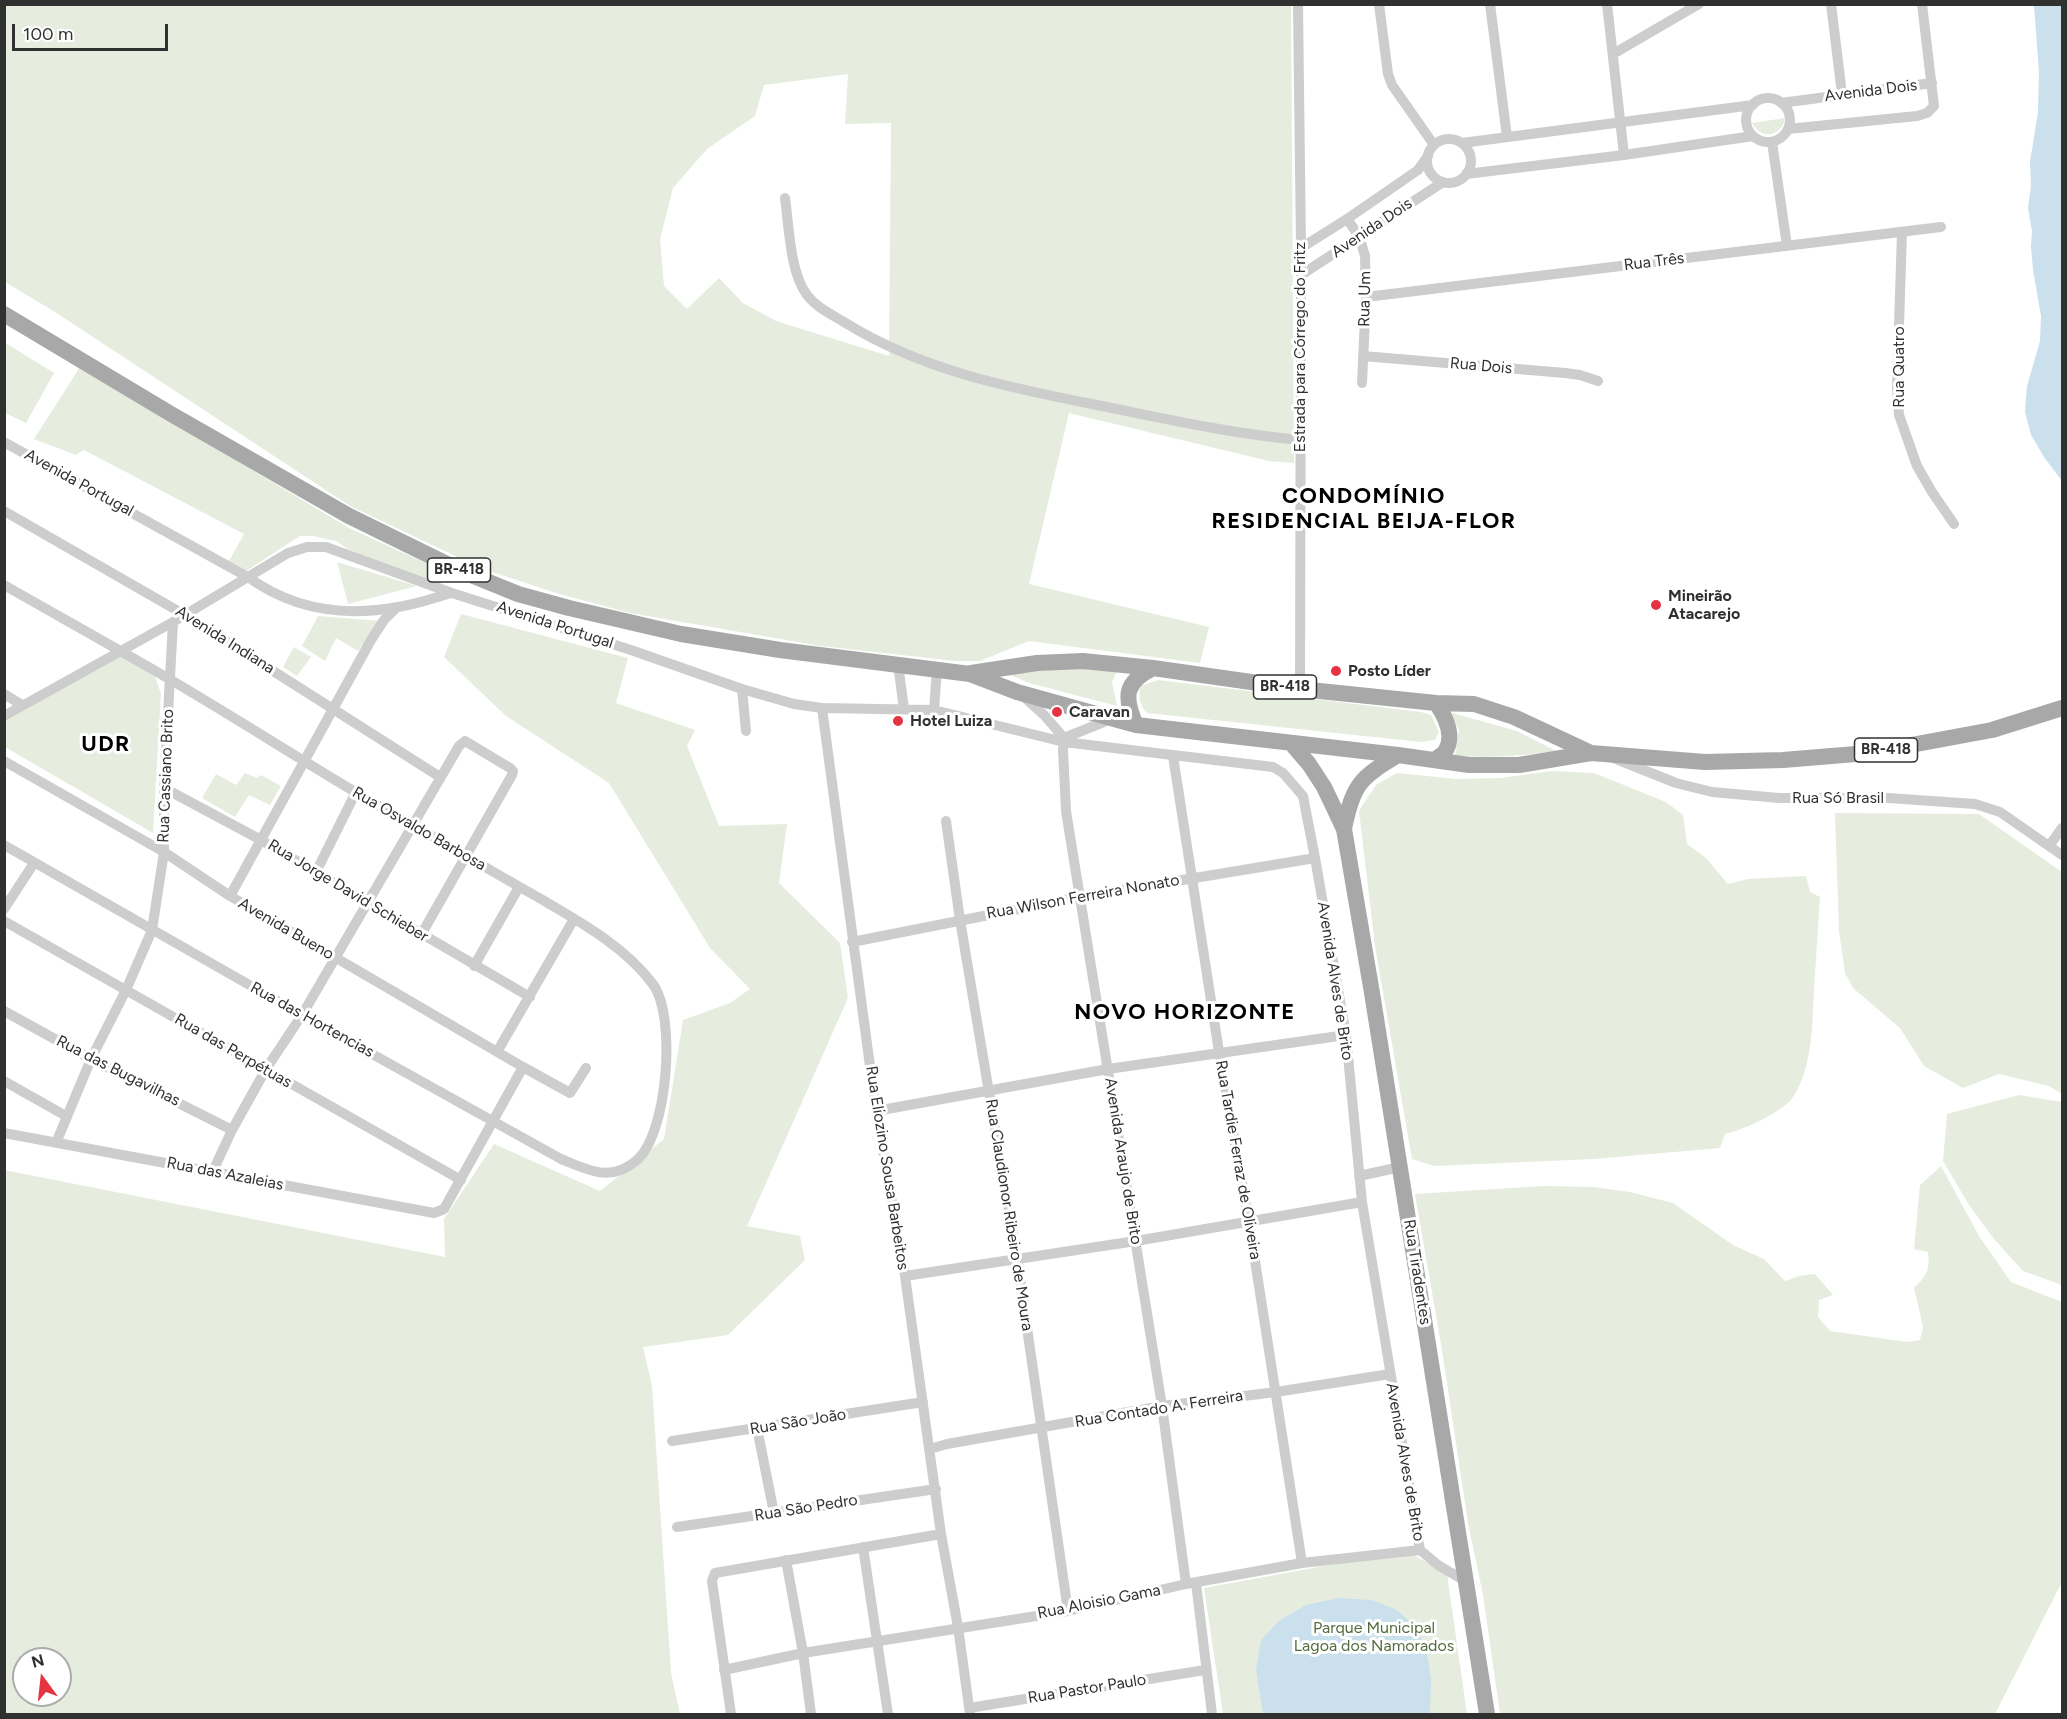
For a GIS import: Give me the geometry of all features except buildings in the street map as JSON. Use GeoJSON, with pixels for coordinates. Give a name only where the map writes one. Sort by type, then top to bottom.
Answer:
{"type":"FeatureCollection","features":[{"type":"Feature","properties":{"kind":"main road","name":"BR-418"},"geometry":{"type":"LineString","coordinates":[[4,314],[171,414],[349,516],[459,570],[518,594],[681,634],[780,650],[970,674],[1017,692],[1136,725],[1469,765],[1519,765],[1598,754],[1705,762],[1783,760],[1868,753],[1992,730],[2062,708]]}},
{"type":"Feature","properties":{"kind":"main road","name":"BR-418"},"geometry":{"type":"LineString","coordinates":[[970,674],[1037,663],[1083,661],[1153,668],[1300,689],[1436,703],[1474,704],[1514,717],[1598,754]]}},
{"type":"Feature","properties":{"kind":"main road"},"geometry":{"type":"LineString","coordinates":[[1136,725],[1130,713],[1127,697],[1130,685],[1137,675],[1153,668]]}},
{"type":"Feature","properties":{"kind":"main road"},"geometry":{"type":"LineString","coordinates":[[1435,760],[1446,751],[1449,738],[1444,714],[1436,703]]}},
{"type":"Feature","properties":{"kind":"main road","name":"Rua Tiradentes"},"geometry":{"type":"LineString","coordinates":[[1291,743],[1310,764],[1344,829],[1487,1714]]}},
{"type":"Feature","properties":{"kind":"main road","name":"Rua Tiradentes"},"geometry":{"type":"LineString","coordinates":[[1344,829],[1350,801],[1360,782],[1373,770],[1398,755]]}},
{"type":"Feature","properties":{"kind":"street","name":"Estrada para Córrego do Fritz"},"geometry":{"type":"LineString","coordinates":[[1298,4],[1301,248],[1300,689]]}},
{"type":"Feature","properties":{"kind":"street"},"geometry":{"type":"LineString","coordinates":[[1379,4],[1388,74],[1392,85],[1434,145]]}},
{"type":"Feature","properties":{"kind":"street"},"geometry":{"type":"LineString","coordinates":[[1490,4],[1507,137]]}},
{"type":"Feature","properties":{"kind":"street"},"geometry":{"type":"LineString","coordinates":[[1607,4],[1624,155]]}},
{"type":"Feature","properties":{"kind":"street"},"geometry":{"type":"LineString","coordinates":[[1613,54],[1699,4]]}},
{"type":"Feature","properties":{"kind":"street"},"geometry":{"type":"LineString","coordinates":[[1831,4],[1842,94]]}},
{"type":"Feature","properties":{"kind":"street"},"geometry":{"type":"LineString","coordinates":[[1922,4],[1932,83]]}},
{"type":"Feature","properties":{"kind":"street","name":"Avenida Dois"},"geometry":{"type":"LineString","coordinates":[[1301,248],[1418,170],[1434,145],[1439,142],[1451,139],[1462,143],[1621,123],[1753,105],[1764,99],[1781,103],[1932,83],[1934,106],[1927,113],[1917,116],[1788,129]]}},
{"type":"Feature","properties":{"kind":"street"},"geometry":{"type":"LineString","coordinates":[[1781,103],[1789,112],[1788,129],[1782,137],[1772,142],[1787,246]]}},
{"type":"Feature","properties":{"kind":"street"},"geometry":{"type":"LineString","coordinates":[[1753,105],[1746,122],[1753,136]]}},
{"type":"Feature","properties":{"kind":"street","name":"Avenida Dois"},"geometry":{"type":"LineString","coordinates":[[1301,275],[1443,182],[1458,181],[1466,174],[1624,155],[1753,136],[1762,141],[1772,142]]}},
{"type":"Feature","properties":{"kind":"street"},"geometry":{"type":"LineString","coordinates":[[1462,143],[1467,148],[1471,159],[1466,174]]}},
{"type":"Feature","properties":{"kind":"street"},"geometry":{"type":"LineString","coordinates":[[1428,156],[1427,162],[1431,173],[1443,182]]}},
{"type":"Feature","properties":{"kind":"street"},"geometry":{"type":"LineString","coordinates":[[785,198],[795,263],[800,282],[807,295],[817,305],[856,330],[890,347],[943,369],[999,386],[1218,430],[1300,440]]}},
{"type":"Feature","properties":{"kind":"street","name":"Rua Um"},"geometry":{"type":"LineString","coordinates":[[1347,219],[1364,246],[1365,256],[1366,297],[1362,383]]}},
{"type":"Feature","properties":{"kind":"street","name":"Rua Três"},"geometry":{"type":"LineString","coordinates":[[1366,297],[1941,227]]}},
{"type":"Feature","properties":{"kind":"street","name":"Rua Quatro"},"geometry":{"type":"LineString","coordinates":[[1902,232],[1897,388],[1899,415],[1917,466],[1954,524]]}},
{"type":"Feature","properties":{"kind":"street","name":"Rua Dois"},"geometry":{"type":"LineString","coordinates":[[1363,356],[1565,373],[1598,381]]}},
{"type":"Feature","properties":{"kind":"street","name":"Avenida Portugal"},"geometry":{"type":"LineString","coordinates":[[4,442],[248,577],[267,591],[290,601],[347,612],[397,607],[452,593]]}},
{"type":"Feature","properties":{"kind":"street","name":"Avenida Indiana"},"geometry":{"type":"LineString","coordinates":[[4,511],[185,615],[440,777]]}},
{"type":"Feature","properties":{"kind":"street","name":"Avenida Portugal"},"geometry":{"type":"LineString","coordinates":[[248,577],[288,553],[307,547],[326,548],[452,593],[609,643],[742,689],[794,704],[822,708]]}},
{"type":"Feature","properties":{"kind":"street"},"geometry":{"type":"LineString","coordinates":[[4,716],[173,622],[248,577]]}},
{"type":"Feature","properties":{"kind":"street","name":"Rua Osvaldo Barbosa"},"geometry":{"type":"LineString","coordinates":[[6,589],[169,679],[356,792],[574,919],[610,942],[635,964],[654,984],[662,1005],[666,1057],[664,1091],[656,1129],[644,1152],[625,1168]]}},
{"type":"Feature","properties":{"kind":"street"},"geometry":{"type":"LineString","coordinates":[[230,896],[371,640],[384,620],[397,607]]}},
{"type":"Feature","properties":{"kind":"street","name":"Rua Cassiano Brito"},"geometry":{"type":"LineString","coordinates":[[56,1143],[91,1059],[126,990],[152,930],[164,852],[164,788],[173,622]]}},
{"type":"Feature","properties":{"kind":"street"},"geometry":{"type":"LineString","coordinates":[[898,664],[904,709]]}},
{"type":"Feature","properties":{"kind":"street"},"geometry":{"type":"LineString","coordinates":[[934,710],[937,669]]}},
{"type":"Feature","properties":{"kind":"street"},"geometry":{"type":"LineString","coordinates":[[742,689],[746,731]]}},
{"type":"Feature","properties":{"kind":"street"},"geometry":{"type":"LineString","coordinates":[[1017,692],[1042,713],[1064,740],[1112,719]]}},
{"type":"Feature","properties":{"kind":"street"},"geometry":{"type":"LineString","coordinates":[[4,694],[22,705]]}},
{"type":"Feature","properties":{"kind":"street","name":"Avenida Alves de Brito"},"geometry":{"type":"LineString","coordinates":[[822,708],[934,710],[1064,740],[1173,756],[1273,767],[1283,773],[1303,796],[1346,1035],[1362,1202],[1420,1550]]}},
{"type":"Feature","properties":{"kind":"street","name":"Rua Eliozino Sousa Barbeitos"},"geometry":{"type":"LineString","coordinates":[[822,708],[876,1111],[905,1276],[941,1534],[958,1627],[969,1711]]}},
{"type":"Feature","properties":{"kind":"street","name":"Avenida Araujo de Brito"},"geometry":{"type":"LineString","coordinates":[[1064,740],[1066,811],[1212,1714]]}},
{"type":"Feature","properties":{"kind":"street"},"geometry":{"type":"LineString","coordinates":[[213,1171],[232,1130],[266,1069],[302,1015],[412,824],[459,746],[465,741],[513,771],[421,934]]}},
{"type":"Feature","properties":{"kind":"street","name":"Rua Só Brasil"},"geometry":{"type":"LineString","coordinates":[[1598,754],[1676,783],[1712,792],[1779,798],[1888,798],[1975,804],[2000,812],[2062,855]]}},
{"type":"Feature","properties":{"kind":"street","name":"Rua Tardie Ferraz de Oliveira"},"geometry":{"type":"LineString","coordinates":[[1173,756],[1302,1563]]}},
{"type":"Feature","properties":{"kind":"street","name":"Avenida Bueno"},"geometry":{"type":"LineString","coordinates":[[4,761],[164,852],[230,896],[523,1068],[570,1093],[586,1068]]}},
{"type":"Feature","properties":{"kind":"street","name":"Rua Jorge David Schieber"},"geometry":{"type":"LineString","coordinates":[[164,788],[261,840],[530,997]]}},
{"type":"Feature","properties":{"kind":"street"},"geometry":{"type":"LineString","coordinates":[[316,872],[356,792]]}},
{"type":"Feature","properties":{"kind":"street","name":"Rua Claudionor Ribeiro de Moura"},"geometry":{"type":"LineString","coordinates":[[946,821],[960,920],[1017,1259],[1068,1611]]}},
{"type":"Feature","properties":{"kind":"street"},"geometry":{"type":"LineString","coordinates":[[2049,846],[2062,828]]}},
{"type":"Feature","properties":{"kind":"street","name":"Rua das Hortencias"},"geometry":{"type":"LineString","coordinates":[[4,845],[528,1142],[583,1168],[607,1174],[625,1168]]}},
{"type":"Feature","properties":{"kind":"street","name":"Rua Wilson Ferreira Nonato"},"geometry":{"type":"LineString","coordinates":[[852,942],[1080,897],[1315,858]]}},
{"type":"Feature","properties":{"kind":"street"},"geometry":{"type":"LineString","coordinates":[[4,909],[34,862]]}},
{"type":"Feature","properties":{"kind":"street"},"geometry":{"type":"LineString","coordinates":[[474,966],[519,887]]}},
{"type":"Feature","properties":{"kind":"street"},"geometry":{"type":"LineString","coordinates":[[497,1052],[574,919]]}},
{"type":"Feature","properties":{"kind":"street","name":"Rua das Perpétuas"},"geometry":{"type":"LineString","coordinates":[[4,921],[461,1180]]}},
{"type":"Feature","properties":{"kind":"street","name":"Rua das Bugavilhas"},"geometry":{"type":"LineString","coordinates":[[4,1011],[91,1059],[232,1130]]}},
{"type":"Feature","properties":{"kind":"street"},"geometry":{"type":"LineString","coordinates":[[876,1111],[1108,1069],[1346,1035]]}},
{"type":"Feature","properties":{"kind":"street"},"geometry":{"type":"LineString","coordinates":[[461,1180],[523,1068]]}},
{"type":"Feature","properties":{"kind":"street"},"geometry":{"type":"LineString","coordinates":[[4,1081],[66,1116]]}},
{"type":"Feature","properties":{"kind":"street","name":"Rua das Azaleias"},"geometry":{"type":"LineString","coordinates":[[4,1133],[423,1212],[434,1213],[444,1209],[461,1180]]}},
{"type":"Feature","properties":{"kind":"street"},"geometry":{"type":"LineString","coordinates":[[1359,1176],[1400,1167]]}},
{"type":"Feature","properties":{"kind":"street"},"geometry":{"type":"LineString","coordinates":[[905,1276],[1136,1241],[1362,1202]]}},
{"type":"Feature","properties":{"kind":"street","name":"Rua Contado A. Ferreira"},"geometry":{"type":"LineString","coordinates":[[930,1449],[1162,1406],[1276,1392],[1390,1374]]}},
{"type":"Feature","properties":{"kind":"street","name":"Rua São João"},"geometry":{"type":"LineString","coordinates":[[672,1441],[923,1402]]}},
{"type":"Feature","properties":{"kind":"street"},"geometry":{"type":"LineString","coordinates":[[757,1428],[774,1513]]}},
{"type":"Feature","properties":{"kind":"street","name":"Rua São Pedro"},"geometry":{"type":"LineString","coordinates":[[677,1527],[936,1488]]}},
{"type":"Feature","properties":{"kind":"street"},"geometry":{"type":"LineString","coordinates":[[731,1714],[712,1577],[715,1573],[733,1568],[941,1534]]}},
{"type":"Feature","properties":{"kind":"street"},"geometry":{"type":"LineString","coordinates":[[863,1547],[888,1714]]}},
{"type":"Feature","properties":{"kind":"street"},"geometry":{"type":"LineString","coordinates":[[1420,1550],[1438,1565],[1466,1581]]}},
{"type":"Feature","properties":{"kind":"street","name":"Rua Aloisio Gama"},"geometry":{"type":"LineString","coordinates":[[724,1670],[803,1653],[1068,1611],[1302,1563],[1420,1550]]}},
{"type":"Feature","properties":{"kind":"street"},"geometry":{"type":"LineString","coordinates":[[786,1560],[803,1653],[811,1714]]}},
{"type":"Feature","properties":{"kind":"street","name":"Rua Pastor Paulo"},"geometry":{"type":"LineString","coordinates":[[969,1711],[1206,1670]]}},
{"type":"Feature","properties":{"kind":"green space"},"geometry":{"type":"Polygon","coordinates":[[[4,5],[1291,5],[1294,463],[1269,461],[1069,413],[1029,584],[1209,627],[1200,663],[1029,641],[980,661],[955,661],[821,646],[630,613],[556,593],[483,569],[350,506],[55,312],[5,282],[4,5]],[[848,74],[764,85],[755,116],[707,149],[673,188],[660,239],[664,286],[687,309],[719,278],[743,303],[776,321],[889,356],[891,123],[845,124],[848,74]]]}},
{"type":"Feature","properties":{"kind":"green space"},"geometry":{"type":"Polygon","coordinates":[[[1785,118],[1780,129],[1771,134],[1761,132],[1752,123],[1785,118]]]}},
{"type":"Feature","properties":{"kind":"green space"},"geometry":{"type":"Polygon","coordinates":[[[4,342],[54,373],[26,423],[5,413],[4,342]]]}},
{"type":"Feature","properties":{"kind":"green space"},"geometry":{"type":"Polygon","coordinates":[[[80,367],[349,528],[454,576],[434,581],[371,560],[336,541],[313,536],[300,536],[246,571],[229,561],[244,534],[84,450],[76,455],[34,439],[80,367]]]}},
{"type":"Feature","properties":{"kind":"green space"},"geometry":{"type":"Polygon","coordinates":[[[337,562],[417,586],[348,604],[337,562]]]}},
{"type":"Feature","properties":{"kind":"green space"},"geometry":{"type":"Polygon","coordinates":[[[461,614],[628,658],[616,703],[695,730],[687,746],[719,826],[787,824],[779,883],[840,943],[848,998],[747,1226],[800,1236],[805,1260],[728,1335],[643,1347],[652,1386],[671,1673],[680,1714],[5,1714],[4,1170],[445,1257],[444,1219],[494,1144],[600,1191],[664,1139],[683,1020],[730,1003],[750,989],[710,948],[609,783],[506,716],[444,657],[461,614]]]}},
{"type":"Feature","properties":{"kind":"green space"},"geometry":{"type":"Polygon","coordinates":[[[318,616],[380,621],[358,651],[336,638],[325,661],[302,646],[318,616]]]}},
{"type":"Feature","properties":{"kind":"green space"},"geometry":{"type":"Polygon","coordinates":[[[294,647],[311,657],[297,676],[283,667],[294,647]]]}},
{"type":"Feature","properties":{"kind":"green space"},"geometry":{"type":"Polygon","coordinates":[[[117,655],[125,657],[155,676],[161,694],[153,833],[5,747],[4,722],[117,655]]]}},
{"type":"Feature","properties":{"kind":"green space"},"geometry":{"type":"Polygon","coordinates":[[[1077,665],[1118,669],[1112,682],[1117,706],[1029,683],[1006,673],[1077,665]]]}},
{"type":"Feature","properties":{"kind":"green space"},"geometry":{"type":"Polygon","coordinates":[[[1158,680],[1421,712],[1431,715],[1439,732],[1435,740],[1421,742],[1147,713],[1140,700],[1140,686],[1158,680]]]}},
{"type":"Feature","properties":{"kind":"green space"},"geometry":{"type":"Polygon","coordinates":[[[1449,712],[1517,731],[1556,751],[1506,756],[1455,756],[1459,730],[1449,712]]]}},
{"type":"Feature","properties":{"kind":"green space"},"geometry":{"type":"Polygon","coordinates":[[[1552,771],[1594,773],[1666,802],[1683,815],[1687,844],[1705,857],[1728,884],[1748,879],[1806,876],[1810,892],[1820,897],[1812,1031],[1808,1059],[1800,1085],[1793,1097],[1781,1109],[1742,1129],[1725,1134],[1720,1148],[1594,1159],[1434,1166],[1412,1159],[1375,946],[1359,811],[1376,785],[1397,773],[1456,779],[1501,778],[1552,771]]]}},
{"type":"Feature","properties":{"kind":"green space"},"geometry":{"type":"Polygon","coordinates":[[[245,773],[257,778],[261,775],[281,786],[270,805],[249,795],[235,817],[202,798],[216,774],[236,785],[245,773]]]}},
{"type":"Feature","properties":{"kind":"green space"},"geometry":{"type":"Polygon","coordinates":[[[1835,813],[1979,814],[2062,872],[2062,1094],[2049,1086],[1999,1074],[1963,1088],[1924,1066],[1900,1028],[1853,988],[1845,973],[1839,931],[1835,813]]]}},
{"type":"Feature","properties":{"kind":"green space"},"geometry":{"type":"Polygon","coordinates":[[[2019,1095],[2062,1102],[2062,1285],[2023,1271],[1994,1239],[1969,1205],[1943,1161],[1947,1114],[2019,1095]]]}},
{"type":"Feature","properties":{"kind":"green space"},"geometry":{"type":"Polygon","coordinates":[[[1941,1166],[1979,1236],[2011,1282],[2062,1302],[2062,1582],[1995,1714],[1500,1714],[1483,1595],[1468,1523],[1442,1350],[1415,1194],[1543,1186],[1593,1187],[1630,1192],[1673,1203],[1733,1245],[1764,1259],[1785,1281],[1815,1274],[1833,1295],[1819,1300],[1818,1317],[1830,1331],[1907,1342],[1920,1340],[1923,1327],[1914,1288],[1925,1276],[1928,1263],[1928,1252],[1914,1249],[1920,1185],[1941,1166]]]}},
{"type":"Feature","properties":{"kind":"green space","name":"Parque Municipal Lagoa dos Namorados"},"geometry":{"type":"Polygon","coordinates":[[[1414,1555],[1447,1574],[1467,1714],[1223,1714],[1204,1588],[1340,1563],[1414,1555]]]}},
{"type":"Feature","properties":{"kind":"water"},"geometry":{"type":"Polygon","coordinates":[[[2034,5],[2062,5],[2062,481],[2031,435],[2025,412],[2027,386],[2040,341],[2041,316],[2033,270],[2032,231],[2028,208],[2031,186],[2030,162],[2038,112],[2039,72],[2034,5]]]}},
{"type":"Feature","properties":{"kind":"water"},"geometry":{"type":"Polygon","coordinates":[[[1339,1598],[1372,1600],[1397,1610],[1417,1628],[1427,1652],[1431,1680],[1430,1714],[1263,1714],[1256,1670],[1261,1640],[1280,1620],[1306,1605],[1339,1598]]]}},
{"type":"Feature","properties":{"kind":"place","name":"Mineirão Atacarejo"},"geometry":{"type":"Point","coordinates":[1656,605]}},
{"type":"Feature","properties":{"kind":"place","name":"Posto Líder"},"geometry":{"type":"Point","coordinates":[1336,671]}},
{"type":"Feature","properties":{"kind":"place","name":"Caravan"},"geometry":{"type":"Point","coordinates":[1057,712]}},
{"type":"Feature","properties":{"kind":"place","name":"Hotel Luiza"},"geometry":{"type":"Point","coordinates":[898,721]}},
{"type":"Feature","properties":{"kind":"district","name":"CONDOMÍNIO RESIDENCIAL BEIJA-FLOR"},"geometry":{"type":"Point","coordinates":[1364,510]}},
{"type":"Feature","properties":{"kind":"district","name":"UDR"},"geometry":{"type":"Point","coordinates":[106,745]}},
{"type":"Feature","properties":{"kind":"district","name":"NOVO HORIZONTE"},"geometry":{"type":"Point","coordinates":[1185,1013]}}]}
